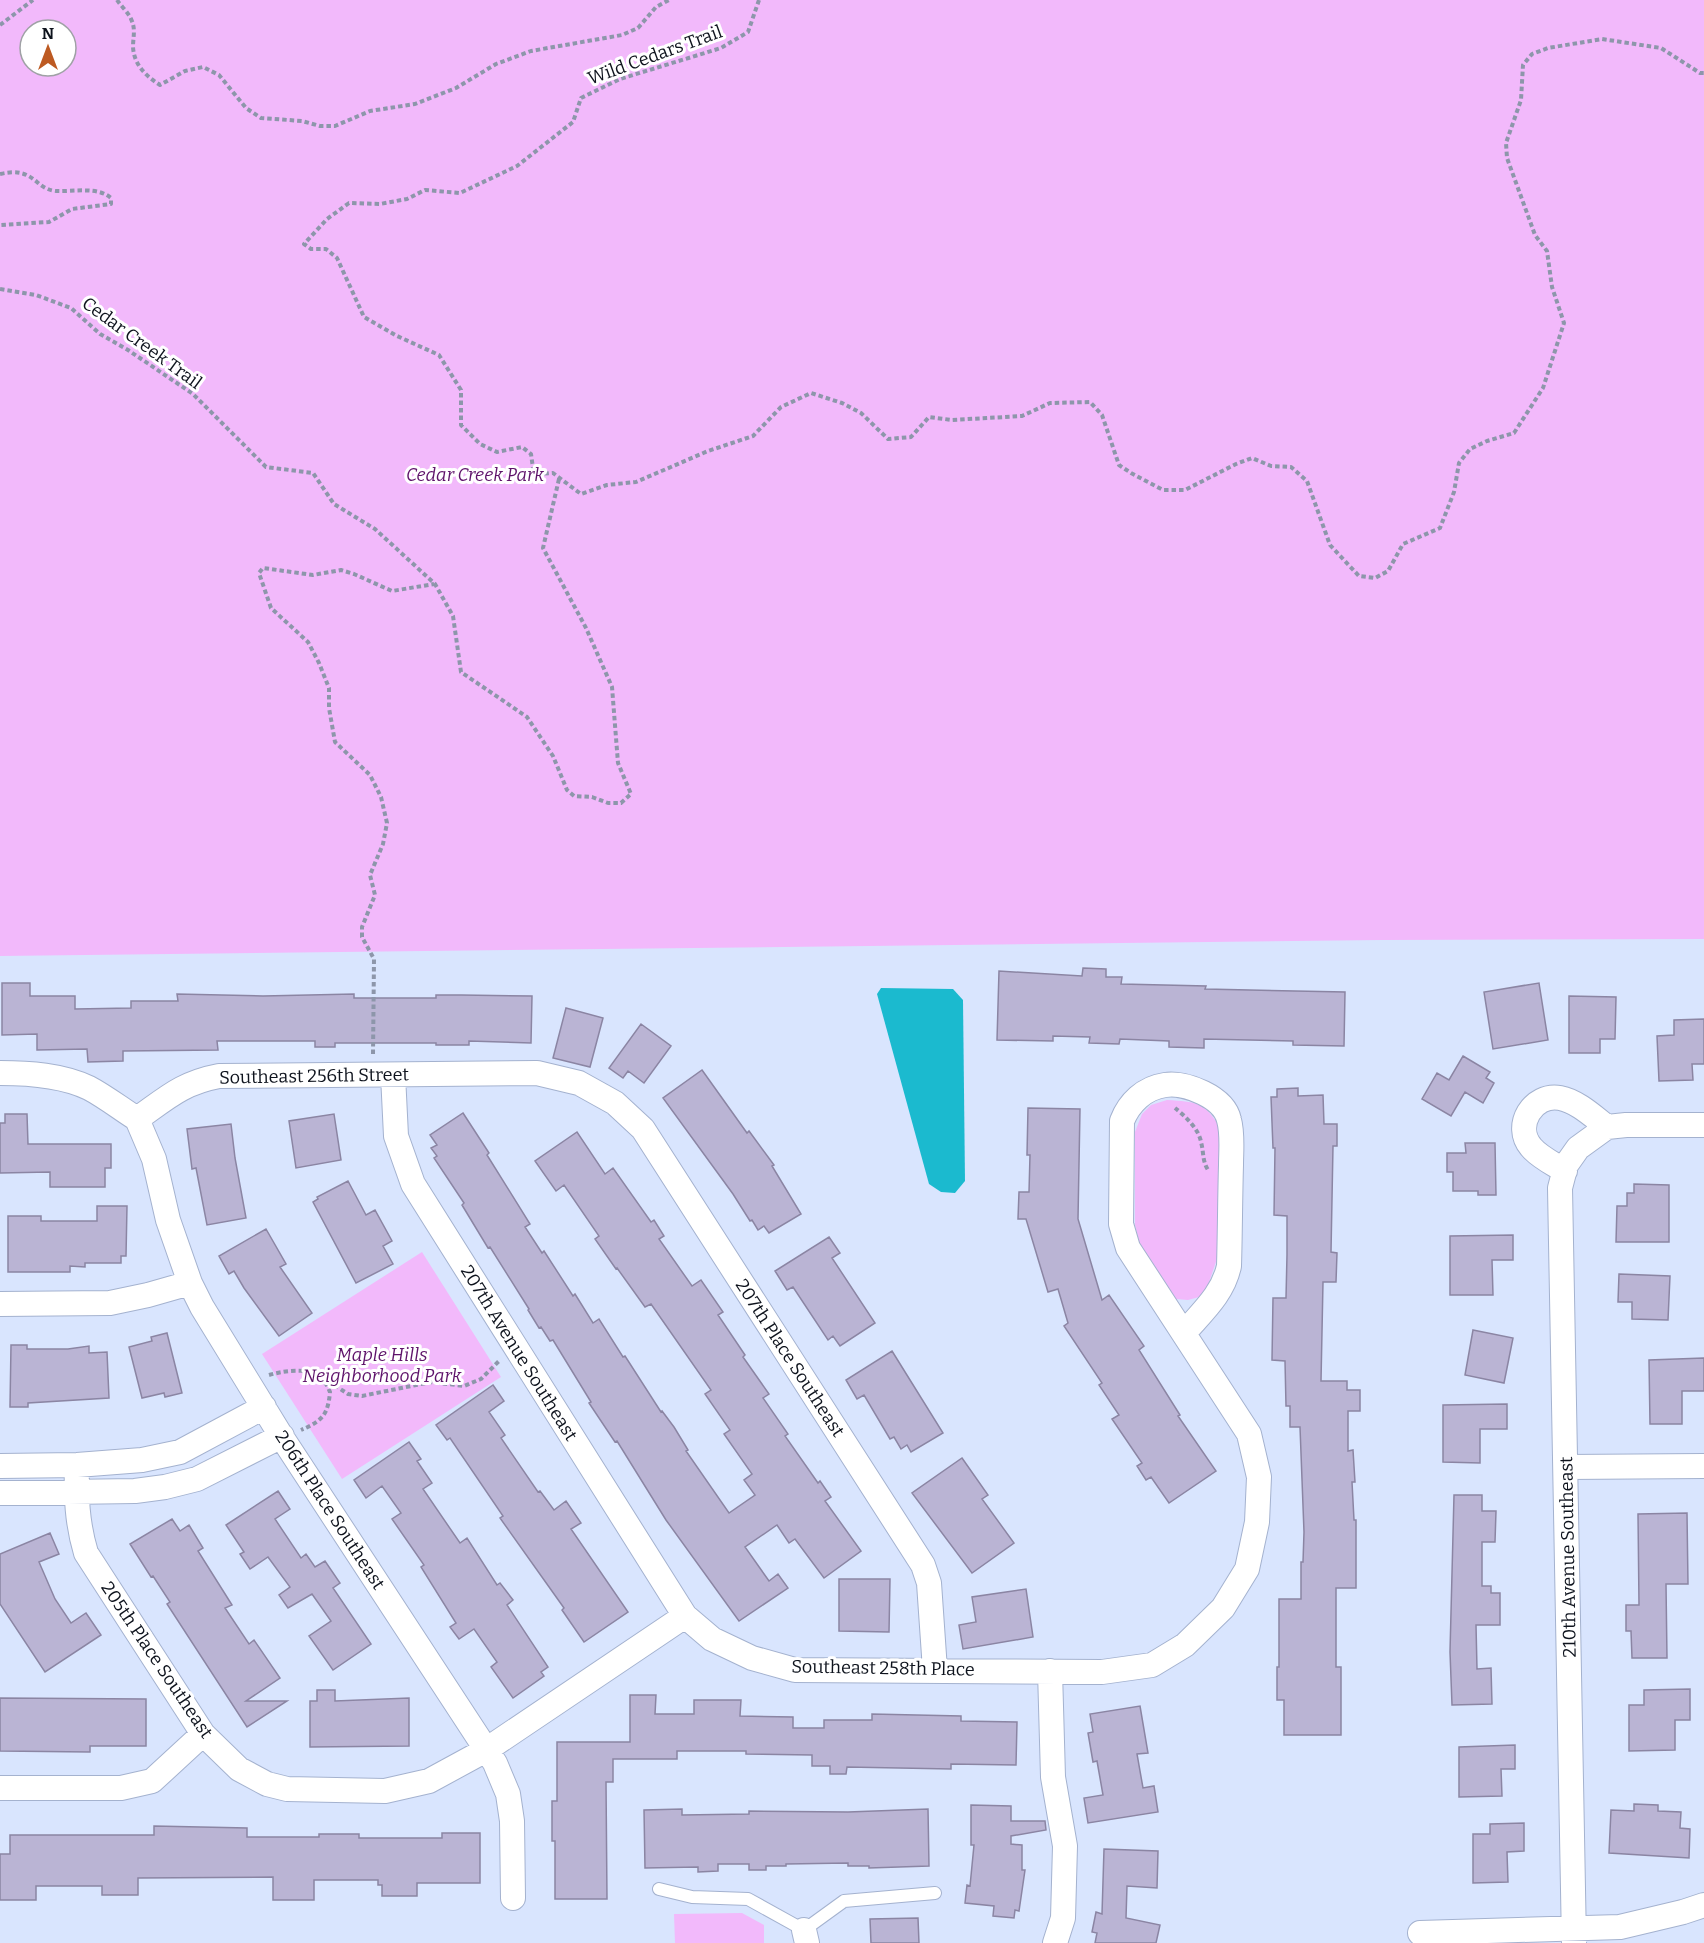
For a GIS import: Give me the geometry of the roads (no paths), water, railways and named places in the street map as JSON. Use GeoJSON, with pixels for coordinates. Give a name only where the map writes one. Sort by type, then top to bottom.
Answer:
{"type":"FeatureCollection","features":[{"type":"Feature","properties":{"kind":"street"},"geometry":{"type":"LineString","coordinates":[[0,1072],[39,1075],[87,1088],[137,1119]]}},
{"type":"Feature","properties":{"kind":"street","name":"Southeast 256th Street"},"geometry":{"type":"LineString","coordinates":[[137,1119],[184,1086],[201,1079],[219,1076],[537,1073],[579,1083]]}},
{"type":"Feature","properties":{"kind":"street","name":"207th Avenue Southeast"},"geometry":{"type":"LineString","coordinates":[[383,1075],[396,1136],[413,1184],[685,1616]]}},
{"type":"Feature","properties":{"kind":"street","name":"207th Place Southeast"},"geometry":{"type":"LineString","coordinates":[[579,1083],[615,1103],[643,1129],[923,1565],[929,1583],[935,1670]]}},
{"type":"Feature","properties":{"kind":"street","name":"Southeast 258th Place"},"geometry":{"type":"LineString","coordinates":[[685,1616],[712,1639],[752,1659],[795,1670],[1102,1672],[1152,1665],[1185,1645],[1223,1608],[1247,1569],[1257,1522],[1259,1477],[1249,1434],[1128,1248],[1121,1224],[1122,1121],[1126,1109],[1134,1100],[1152,1089],[1167,1084],[1190,1087],[1208,1095],[1221,1106],[1229,1118],[1230,1266],[1221,1291],[1184,1333]]}},
{"type":"Feature","properties":{"kind":"street"},"geometry":{"type":"LineString","coordinates":[[1565,1171],[1538,1154],[1524,1135],[1524,1123],[1528,1112],[1536,1103],[1548,1098],[1559,1098],[1571,1102],[1607,1127],[1704,1125]]}},
{"type":"Feature","properties":{"kind":"street","name":"206th Place Southeast"},"geometry":{"type":"LineString","coordinates":[[137,1119],[154,1160],[168,1220],[190,1283],[202,1308],[283,1438],[495,1763],[508,1794],[512,1821],[513,1898]]}},
{"type":"Feature","properties":{"kind":"street","name":"210th Avenue Southeast"},"geometry":{"type":"LineString","coordinates":[[1574,1936],[1560,1188],[1566,1165],[1578,1148],[1607,1127]]}},
{"type":"Feature","properties":{"kind":"street"},"geometry":{"type":"LineString","coordinates":[[0,1305],[110,1303],[190,1283]]}},
{"type":"Feature","properties":{"kind":"street"},"geometry":{"type":"LineString","coordinates":[[0,1466],[77,1465],[141,1460],[180,1452],[264,1407]]}},
{"type":"Feature","properties":{"kind":"street"},"geometry":{"type":"LineString","coordinates":[[0,1493],[135,1491],[197,1479],[283,1438]]}},
{"type":"Feature","properties":{"kind":"street","name":"205th Place Southeast"},"geometry":{"type":"LineString","coordinates":[[77,1465],[76,1492],[79,1529],[86,1552],[203,1734],[239,1770],[267,1784],[287,1789],[385,1791],[429,1781],[486,1750]]}},
{"type":"Feature","properties":{"kind":"street"},"geometry":{"type":"LineString","coordinates":[[1566,1467],[1704,1466]]}},
{"type":"Feature","properties":{"kind":"street"},"geometry":{"type":"LineString","coordinates":[[486,1750],[685,1616]]}},
{"type":"Feature","properties":{"kind":"street"},"geometry":{"type":"LineString","coordinates":[[1050,1671],[1053,1777],[1065,1846],[1063,1918],[1055,1943]]}},
{"type":"Feature","properties":{"kind":"street"},"geometry":{"type":"LineString","coordinates":[[0,1788],[121,1788],[152,1781],[203,1734]]}},
{"type":"Feature","properties":{"kind":"street"},"geometry":{"type":"LineString","coordinates":[[1420,1933],[1574,1936],[1683,1912],[1704,1905]]}},
{"type":"Feature","properties":{"kind":"lane"},"geometry":{"type":"LineString","coordinates":[[659,1889],[692,1897],[748,1899],[806,1936],[844,1900],[935,1893]]}},
{"type":"Feature","properties":{"kind":"water"},"geometry":{"type":"Polygon","coordinates":[[[881,988],[953,989],[963,1000],[965,1181],[955,1193],[941,1192],[929,1184],[877,994],[881,988]]]}},
{"type":"Feature","properties":{"kind":"park label","name":"Cedar Creek Park"},"geometry":{"type":"Point","coordinates":[475,475]}},
{"type":"Feature","properties":{"kind":"park label","name":"Maple Hills Neighborhood Park"},"geometry":{"type":"Point","coordinates":[382,1365]}}]}
